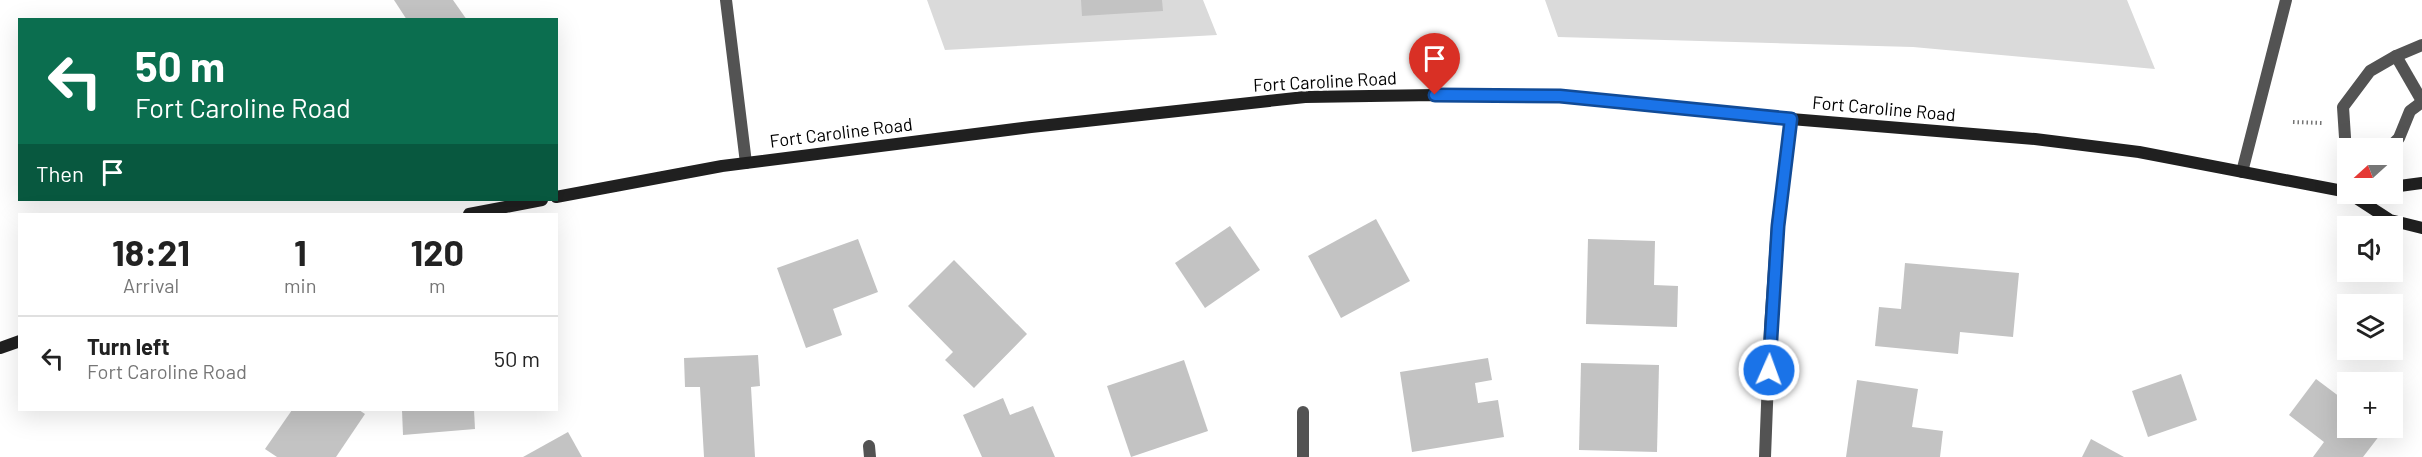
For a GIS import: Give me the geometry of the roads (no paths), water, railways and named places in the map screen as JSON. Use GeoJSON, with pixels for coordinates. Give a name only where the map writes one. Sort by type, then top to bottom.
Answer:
{"type":"FeatureCollection","features":[{"type":"Feature","properties":{"kind":"street"},"geometry":{"type":"LineString","coordinates":[[726,0],[746,163]]}},
{"type":"Feature","properties":{"kind":"street"},"geometry":{"type":"LineString","coordinates":[[2242,171],[2286,0]]}},
{"type":"Feature","properties":{"kind":"street"},"geometry":{"type":"LineString","coordinates":[[2345,138],[2343,107],[2370,71],[2422,45]]}},
{"type":"Feature","properties":{"kind":"street"},"geometry":{"type":"LineString","coordinates":[[2396,56],[2422,101],[2410,111],[2399,138]]}},
{"type":"Feature","properties":{"kind":"street","name":"Fort Caroline Road"},"geometry":{"type":"LineString","coordinates":[[558,197],[746,163],[1031,127],[1305,97],[1560,96],[1791,119],[2035,139],[2139,152],[2337,191]]}},
{"type":"Feature","properties":{"kind":"street"},"geometry":{"type":"LineString","coordinates":[[1765,457],[1777,237],[1791,119]]}},
{"type":"Feature","properties":{"kind":"street"},"geometry":{"type":"LineString","coordinates":[[2403,186],[2422,183]]}},
{"type":"Feature","properties":{"kind":"street"},"geometry":{"type":"LineString","coordinates":[[474,213],[537,201]]}},
{"type":"Feature","properties":{"kind":"street","name":"Fort Caroline Road"},"geometry":{"type":"LineString","coordinates":[[2366,204],[2390,220],[2422,228]]}},
{"type":"Feature","properties":{"kind":"street"},"geometry":{"type":"LineString","coordinates":[[0,348],[18,342]]}},
{"type":"Feature","properties":{"kind":"street"},"geometry":{"type":"LineString","coordinates":[[1303,412],[1303,457]]}}]}
